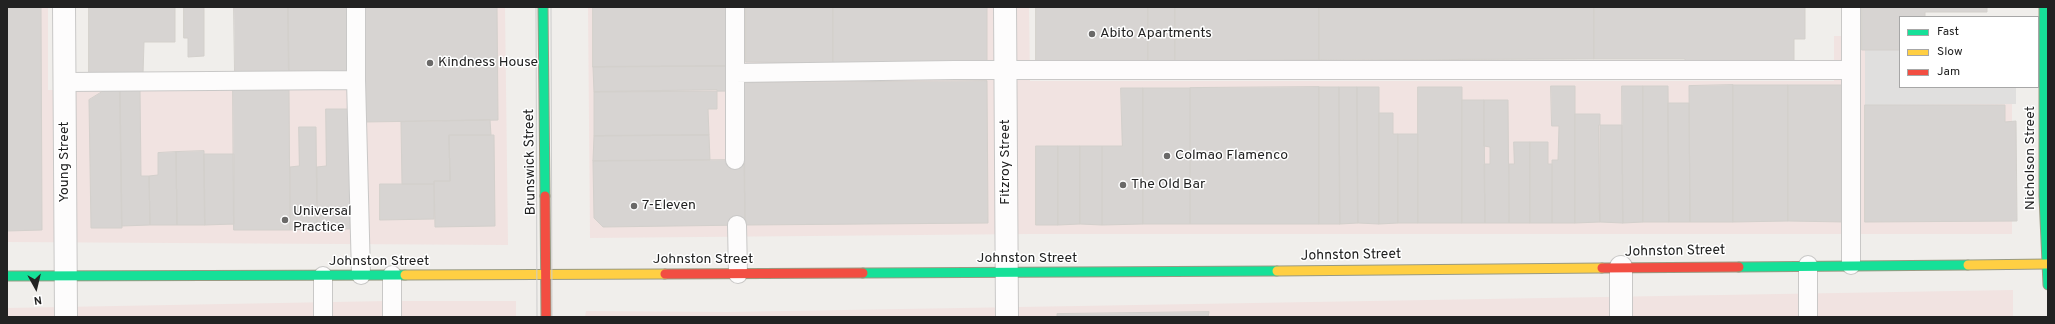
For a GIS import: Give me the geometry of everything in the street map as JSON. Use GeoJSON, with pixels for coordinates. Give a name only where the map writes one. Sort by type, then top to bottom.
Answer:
{"type":"FeatureCollection","features":[{"type":"Feature","properties":{"kind":"main road","name":"Brunswick Street"},"geometry":{"type":"LineString","coordinates":[[543,7],[546,317]]}},
{"type":"Feature","properties":{"kind":"main road","name":"Nicholson Street"},"geometry":{"type":"LineString","coordinates":[[2044,7],[2044,196],[2048,285]]}},
{"type":"Feature","properties":{"kind":"main road","name":"Johnston Street"},"geometry":{"type":"LineString","coordinates":[[7,276],[1007,273],[2048,264]]}},
{"type":"Feature","properties":{"kind":"street","name":"Young Street"},"geometry":{"type":"LineString","coordinates":[[64,7],[66,317]]}},
{"type":"Feature","properties":{"kind":"street","name":"Fitzroy Street"},"geometry":{"type":"LineString","coordinates":[[1005,7],[1007,317]]}},
{"type":"Feature","properties":{"kind":"street"},"geometry":{"type":"LineString","coordinates":[[1621,267],[1621,317]]}},
{"type":"Feature","properties":{"kind":"lane"},"geometry":{"type":"LineString","coordinates":[[356,7],[356,80],[361,275]]}},
{"type":"Feature","properties":{"kind":"lane"},"geometry":{"type":"LineString","coordinates":[[735,7],[735,160]]}},
{"type":"Feature","properties":{"kind":"lane"},"geometry":{"type":"LineString","coordinates":[[1851,7],[1851,265]]}},
{"type":"Feature","properties":{"kind":"lane"},"geometry":{"type":"LineString","coordinates":[[735,72],[1851,70]]}},
{"type":"Feature","properties":{"kind":"lane"},"geometry":{"type":"LineString","coordinates":[[65,82],[356,80]]}},
{"type":"Feature","properties":{"kind":"lane"},"geometry":{"type":"LineString","coordinates":[[737,225],[738,274]]}},
{"type":"Feature","properties":{"kind":"lane"},"geometry":{"type":"LineString","coordinates":[[1808,265],[1808,317]]}},
{"type":"Feature","properties":{"kind":"lane"},"geometry":{"type":"LineString","coordinates":[[392,275],[392,317]]}},
{"type":"Feature","properties":{"kind":"lane"},"geometry":{"type":"LineString","coordinates":[[323,276],[323,317]]}},
{"type":"Feature","properties":{"kind":"shaded area"},"geometry":{"type":"Polygon","coordinates":[[[7,7],[48,7],[48,90],[347,86],[346,7],[505,7],[508,245],[7,242],[7,7]]]}},
{"type":"Feature","properties":{"kind":"shaded area"},"geometry":{"type":"Polygon","coordinates":[[[588,7],[1029,7],[1030,81],[1834,81],[1834,36],[1899,36],[1899,88],[2012,88],[2012,234],[1030,234],[590,238],[588,7]]]}},
{"type":"Feature","properties":{"kind":"shaded area"},"geometry":{"type":"Polygon","coordinates":[[[1865,50],[1899,50],[1899,88],[2016,88],[2016,104],[1865,105],[1865,50]]]}},
{"type":"Feature","properties":{"kind":"shaded area"},"geometry":{"type":"Polygon","coordinates":[[[2013,290],[2013,317],[585,317],[586,311],[727,312],[2013,290]]]}},
{"type":"Feature","properties":{"kind":"shaded area"},"geometry":{"type":"Polygon","coordinates":[[[388,301],[516,301],[516,317],[7,317],[7,308],[388,301]]]}},
{"type":"Feature","properties":{"kind":"building"},"geometry":{"type":"Polygon","coordinates":[[[7,7],[41,7],[42,230],[7,231],[7,7]]]}},
{"type":"Feature","properties":{"kind":"building"},"geometry":{"type":"Polygon","coordinates":[[[89,7],[175,7],[175,42],[144,42],[143,75],[89,75],[89,7]]]}},
{"type":"Feature","properties":{"kind":"building"},"geometry":{"type":"Polygon","coordinates":[[[184,7],[204,7],[204,56],[188,57],[188,38],[184,38],[184,7]]]}},
{"type":"Feature","properties":{"kind":"building"},"geometry":{"type":"Polygon","coordinates":[[[234,7],[288,7],[289,75],[235,76],[234,7]]]}},
{"type":"Feature","properties":{"kind":"building"},"geometry":{"type":"Polygon","coordinates":[[[288,7],[349,7],[350,74],[289,75],[288,7]]]}},
{"type":"Feature","properties":{"kind":"building","name":"Kindness House"},"geometry":{"type":"Polygon","coordinates":[[[363,7],[497,7],[498,120],[363,122],[363,7]]]}},
{"type":"Feature","properties":{"kind":"building"},"geometry":{"type":"Polygon","coordinates":[[[593,7],[728,7],[728,66],[593,67],[593,7]]]}},
{"type":"Feature","properties":{"kind":"building"},"geometry":{"type":"Polygon","coordinates":[[[746,7],[833,7],[833,63],[746,62],[746,7]]]}},
{"type":"Feature","properties":{"kind":"building"},"geometry":{"type":"Polygon","coordinates":[[[833,7],[987,7],[987,63],[833,63],[833,7]]]}},
{"type":"Feature","properties":{"kind":"building","name":"Abito Apartments"},"geometry":{"type":"Polygon","coordinates":[[[1036,7],[1148,7],[1148,61],[1036,62],[1036,7]]]}},
{"type":"Feature","properties":{"kind":"building"},"geometry":{"type":"Polygon","coordinates":[[[1148,7],[1175,7],[1175,61],[1148,61],[1148,7]]]}},
{"type":"Feature","properties":{"kind":"building"},"geometry":{"type":"Polygon","coordinates":[[[1175,7],[1319,7],[1319,60],[1175,61],[1175,7]]]}},
{"type":"Feature","properties":{"kind":"building"},"geometry":{"type":"Polygon","coordinates":[[[1319,7],[1594,7],[1594,59],[1319,60],[1319,7]]]}},
{"type":"Feature","properties":{"kind":"building"},"geometry":{"type":"Polygon","coordinates":[[[1594,7],[1805,7],[1805,39],[1794,39],[1794,64],[1685,65],[1685,59],[1594,59],[1594,7]]]}},
{"type":"Feature","properties":{"kind":"building"},"geometry":{"type":"Polygon","coordinates":[[[1862,7],[1987,7],[1987,12],[1925,12],[1925,16],[1899,16],[1899,50],[1862,50],[1862,7]]]}},
{"type":"Feature","properties":{"kind":"building"},"geometry":{"type":"Polygon","coordinates":[[[728,66],[729,91],[594,92],[593,67],[728,66]]]}},
{"type":"Feature","properties":{"kind":"building"},"geometry":{"type":"Polygon","coordinates":[[[987,81],[988,223],[745,225],[744,83],[987,81]]]}},
{"type":"Feature","properties":{"kind":"building"},"geometry":{"type":"Polygon","coordinates":[[[1733,85],[1788,85],[1788,221],[1733,222],[1733,85]]]}},
{"type":"Feature","properties":{"kind":"building"},"geometry":{"type":"Polygon","coordinates":[[[1733,85],[1733,222],[1690,222],[1689,86],[1733,85]]]}},
{"type":"Feature","properties":{"kind":"building"},"geometry":{"type":"Polygon","coordinates":[[[1788,85],[1846,85],[1846,222],[1788,221],[1788,85]]]}},
{"type":"Feature","properties":{"kind":"building"},"geometry":{"type":"Polygon","coordinates":[[[1551,86],[1575,86],[1575,223],[1552,223],[1552,160],[1558,160],[1559,126],[1552,126],[1551,86]]]}},
{"type":"Feature","properties":{"kind":"building"},"geometry":{"type":"Polygon","coordinates":[[[1622,86],[1643,86],[1643,222],[1623,223],[1622,86]]]}},
{"type":"Feature","properties":{"kind":"building"},"geometry":{"type":"Polygon","coordinates":[[[1643,86],[1668,86],[1669,222],[1643,222],[1643,86]]]}},
{"type":"Feature","properties":{"kind":"building"},"geometry":{"type":"Polygon","coordinates":[[[1319,87],[1319,224],[1190,224],[1190,88],[1319,87]]]}},
{"type":"Feature","properties":{"kind":"building"},"geometry":{"type":"Polygon","coordinates":[[[1319,87],[1339,87],[1340,224],[1319,224],[1319,87]]]}},
{"type":"Feature","properties":{"kind":"building"},"geometry":{"type":"Polygon","coordinates":[[[1339,87],[1357,87],[1358,223],[1340,224],[1339,87]]]}},
{"type":"Feature","properties":{"kind":"building"},"geometry":{"type":"Polygon","coordinates":[[[1357,87],[1379,87],[1379,224],[1358,223],[1357,87]]]}},
{"type":"Feature","properties":{"kind":"building"},"geometry":{"type":"Polygon","coordinates":[[[1418,87],[1462,87],[1462,223],[1418,223],[1418,87]]]}},
{"type":"Feature","properties":{"kind":"building","name":"The Old Bar"},"geometry":{"type":"Polygon","coordinates":[[[1121,88],[1143,88],[1143,224],[1102,225],[1102,146],[1122,146],[1121,88]]]}},
{"type":"Feature","properties":{"kind":"building","name":"Colmao Flamenco"},"geometry":{"type":"Polygon","coordinates":[[[1143,88],[1190,88],[1190,224],[1143,224],[1143,88]]]}},
{"type":"Feature","properties":{"kind":"building"},"geometry":{"type":"Polygon","coordinates":[[[105,90],[120,90],[122,228],[91,228],[89,100],[105,90]]]}},
{"type":"Feature","properties":{"kind":"building"},"geometry":{"type":"Polygon","coordinates":[[[120,90],[140,90],[141,176],[149,176],[150,225],[122,226],[120,90]]]}},
{"type":"Feature","properties":{"kind":"building"},"geometry":{"type":"Polygon","coordinates":[[[233,90],[289,90],[290,230],[234,230],[233,90]]]}},
{"type":"Feature","properties":{"kind":"building"},"geometry":{"type":"Polygon","coordinates":[[[717,90],[717,109],[708,109],[709,135],[594,136],[594,92],[717,90]]]}},
{"type":"Feature","properties":{"kind":"building"},"geometry":{"type":"Polygon","coordinates":[[[1462,100],[1484,100],[1485,223],[1462,223],[1462,100]]]}},
{"type":"Feature","properties":{"kind":"building"},"geometry":{"type":"Polygon","coordinates":[[[1484,100],[1508,100],[1509,223],[1485,223],[1484,164],[1490,164],[1490,147],[1484,146],[1484,100]]]}},
{"type":"Feature","properties":{"kind":"building"},"geometry":{"type":"Polygon","coordinates":[[[1668,103],[1689,103],[1690,222],[1669,222],[1668,103]]]}},
{"type":"Feature","properties":{"kind":"building"},"geometry":{"type":"Polygon","coordinates":[[[1865,105],[2005,105],[2005,122],[2016,121],[2017,221],[1865,222],[1865,105]]]}},
{"type":"Feature","properties":{"kind":"building"},"geometry":{"type":"Polygon","coordinates":[[[326,109],[350,109],[350,229],[317,229],[317,167],[326,166],[326,109]]]}},
{"type":"Feature","properties":{"kind":"building"},"geometry":{"type":"Polygon","coordinates":[[[1379,113],[1393,113],[1393,134],[1398,134],[1398,223],[1379,224],[1379,113]]]}},
{"type":"Feature","properties":{"kind":"building"},"geometry":{"type":"Polygon","coordinates":[[[1575,114],[1600,114],[1600,222],[1575,223],[1575,114]]]}},
{"type":"Feature","properties":{"kind":"building"},"geometry":{"type":"Polygon","coordinates":[[[490,120],[491,135],[449,135],[450,181],[434,181],[434,184],[402,184],[401,122],[490,120]]]}},
{"type":"Feature","properties":{"kind":"building"},"geometry":{"type":"Polygon","coordinates":[[[1599,125],[1622,125],[1623,223],[1600,222],[1599,125]]]}},
{"type":"Feature","properties":{"kind":"building"},"geometry":{"type":"Polygon","coordinates":[[[299,127],[316,127],[317,229],[290,230],[290,167],[299,166],[299,127]]]}},
{"type":"Feature","properties":{"kind":"building"},"geometry":{"type":"Polygon","coordinates":[[[1398,134],[1418,134],[1418,223],[1398,223],[1398,134]]]}},
{"type":"Feature","properties":{"kind":"building"},"geometry":{"type":"Polygon","coordinates":[[[449,135],[494,135],[495,226],[435,227],[434,181],[450,181],[449,135]]]}},
{"type":"Feature","properties":{"kind":"building"},"geometry":{"type":"Polygon","coordinates":[[[709,135],[710,160],[593,161],[594,136],[709,135]]]}},
{"type":"Feature","properties":{"kind":"building"},"geometry":{"type":"Polygon","coordinates":[[[1514,142],[1530,142],[1530,223],[1509,223],[1509,164],[1514,164],[1514,142]]]}},
{"type":"Feature","properties":{"kind":"building"},"geometry":{"type":"Polygon","coordinates":[[[1530,142],[1548,142],[1548,164],[1552,164],[1552,223],[1530,223],[1530,142]]]}},
{"type":"Feature","properties":{"kind":"building"},"geometry":{"type":"Polygon","coordinates":[[[1036,146],[1058,146],[1058,225],[1036,225],[1036,146]]]}},
{"type":"Feature","properties":{"kind":"building"},"geometry":{"type":"Polygon","coordinates":[[[1058,146],[1080,146],[1080,224],[1058,225],[1058,146]]]}},
{"type":"Feature","properties":{"kind":"building"},"geometry":{"type":"Polygon","coordinates":[[[1080,146],[1102,146],[1102,225],[1080,224],[1080,146]]]}},
{"type":"Feature","properties":{"kind":"building"},"geometry":{"type":"Polygon","coordinates":[[[204,151],[205,225],[177,225],[176,152],[204,151]]]}},
{"type":"Feature","properties":{"kind":"building"},"geometry":{"type":"Polygon","coordinates":[[[176,152],[177,225],[150,225],[149,176],[158,175],[158,153],[176,152]]]}},
{"type":"Feature","properties":{"kind":"building"},"geometry":{"type":"Polygon","coordinates":[[[204,154],[234,154],[234,224],[205,225],[204,154]]]}},
{"type":"Feature","properties":{"kind":"building"},"geometry":{"type":"Polygon","coordinates":[[[744,160],[745,225],[603,227],[594,218],[593,161],[744,160]]]}},
{"type":"Feature","properties":{"kind":"building"},"geometry":{"type":"Polygon","coordinates":[[[380,184],[434,184],[434,219],[380,220],[380,184]]]}},
{"type":"Feature","properties":{"kind":"building"},"geometry":{"type":"Polygon","coordinates":[[[1209,312],[1208,317],[1057,317],[1057,314],[1209,312]]]}},
{"type":"Feature","properties":{"kind":"tram line"},"geometry":{"type":"LineString","coordinates":[[536,7],[537,317]]}},
{"type":"Feature","properties":{"kind":"tram line"},"geometry":{"type":"LineString","coordinates":[[551,7],[552,317]]}},
{"type":"Feature","properties":{"kind":"traffic: fast"},"geometry":{"type":"LineString","coordinates":[[543,7],[545,196]]}},
{"type":"Feature","properties":{"kind":"traffic: fast"},"geometry":{"type":"LineString","coordinates":[[2044,7],[2044,196],[2048,285]]}},
{"type":"Feature","properties":{"kind":"traffic: fast"},"geometry":{"type":"LineString","coordinates":[[1739,267],[1968,265]]}},
{"type":"Feature","properties":{"kind":"traffic: fast"},"geometry":{"type":"LineString","coordinates":[[863,273],[1277,271]]}},
{"type":"Feature","properties":{"kind":"traffic: fast"},"geometry":{"type":"LineString","coordinates":[[7,276],[405,275]]}},
{"type":"Feature","properties":{"kind":"traffic: slow"},"geometry":{"type":"LineString","coordinates":[[1968,265],[2047,264]]}},
{"type":"Feature","properties":{"kind":"traffic: slow"},"geometry":{"type":"LineString","coordinates":[[1277,271],[1602,268]]}},
{"type":"Feature","properties":{"kind":"traffic: slow"},"geometry":{"type":"LineString","coordinates":[[405,275],[665,274]]}},
{"type":"Feature","properties":{"kind":"traffic: jam"},"geometry":{"type":"LineString","coordinates":[[545,196],[546,317]]}},
{"type":"Feature","properties":{"kind":"traffic: jam"},"geometry":{"type":"LineString","coordinates":[[1602,268],[1739,267]]}},
{"type":"Feature","properties":{"kind":"traffic: jam"},"geometry":{"type":"LineString","coordinates":[[665,274],[863,273]]}},
{"type":"Feature","properties":{"kind":"place","name":"Abito Apartments"},"geometry":{"type":"Point","coordinates":[1092,34]}},
{"type":"Feature","properties":{"kind":"place","name":"Kindness House"},"geometry":{"type":"Point","coordinates":[430,63]}},
{"type":"Feature","properties":{"kind":"place","name":"Colmao Flamenco"},"geometry":{"type":"Point","coordinates":[1167,156]}},
{"type":"Feature","properties":{"kind":"place","name":"The Old Bar"},"geometry":{"type":"Point","coordinates":[1123,185]}},
{"type":"Feature","properties":{"kind":"place","name":"7-Eleven"},"geometry":{"type":"Point","coordinates":[634,206]}},
{"type":"Feature","properties":{"kind":"place","name":"Universal Practice"},"geometry":{"type":"Point","coordinates":[285,220]}}]}
